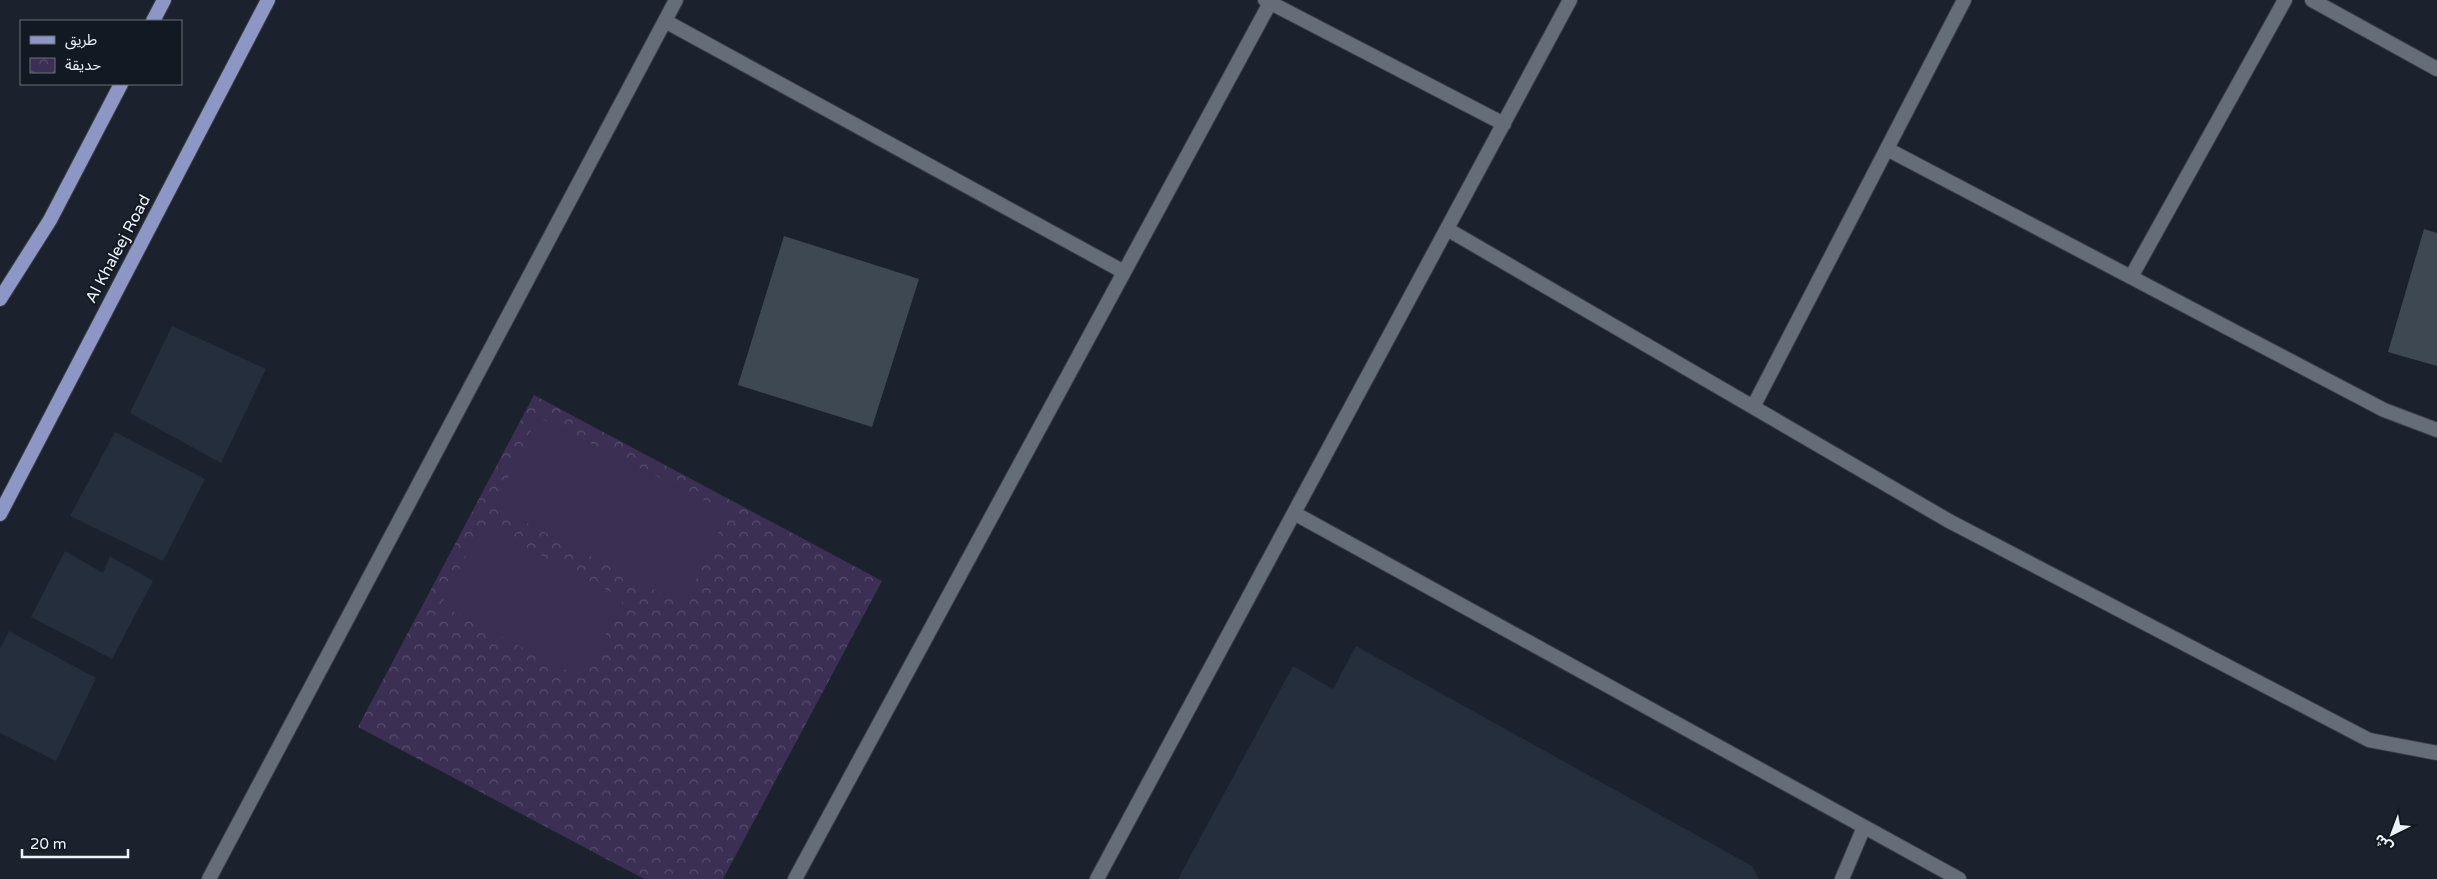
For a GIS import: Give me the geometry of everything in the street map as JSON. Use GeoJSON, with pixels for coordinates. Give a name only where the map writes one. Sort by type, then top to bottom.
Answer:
{"type":"FeatureCollection","features":[{"type":"Feature","properties":{"kind":"main road"},"geometry":{"type":"LineString","coordinates":[[154,20],[164,0]]}},
{"type":"Feature","properties":{"kind":"main road","name":"Al Khaleej Road"},"geometry":{"type":"LineString","coordinates":[[0,514],[268,0]]}},
{"type":"Feature","properties":{"kind":"main road"},"geometry":{"type":"LineString","coordinates":[[0,299],[50,220],[120,85]]}},
{"type":"Feature","properties":{"kind":"street"},"geometry":{"type":"LineString","coordinates":[[209,879],[676,0]]}},
{"type":"Feature","properties":{"kind":"street"},"geometry":{"type":"LineString","coordinates":[[1097,879],[1570,0]]}},
{"type":"Feature","properties":{"kind":"street"},"geometry":{"type":"LineString","coordinates":[[1753,407],[1964,0]]}},
{"type":"Feature","properties":{"kind":"street"},"geometry":{"type":"LineString","coordinates":[[2131,277],[2285,0]]}},
{"type":"Feature","properties":{"kind":"street"},"geometry":{"type":"LineString","coordinates":[[2312,0],[2437,69]]}},
{"type":"Feature","properties":{"kind":"street"},"geometry":{"type":"LineString","coordinates":[[795,879],[1268,2],[1504,124]]}},
{"type":"Feature","properties":{"kind":"street"},"geometry":{"type":"LineString","coordinates":[[665,21],[1124,272]]}},
{"type":"Feature","properties":{"kind":"street"},"geometry":{"type":"LineString","coordinates":[[1887,149],[2384,410],[2437,430]]}},
{"type":"Feature","properties":{"kind":"street"},"geometry":{"type":"LineString","coordinates":[[1447,229],[1949,521],[2368,740],[2437,753]]}},
{"type":"Feature","properties":{"kind":"street"},"geometry":{"type":"LineString","coordinates":[[1294,513],[1959,879]]}},
{"type":"Feature","properties":{"kind":"street"},"geometry":{"type":"LineString","coordinates":[[1842,879],[1864,826]]}},
{"type":"Feature","properties":{"kind":"shaded area"},"geometry":{"type":"Polygon","coordinates":[[[172,326],[266,369],[221,463],[130,413],[172,326]]]}},
{"type":"Feature","properties":{"kind":"shaded area"},"geometry":{"type":"Polygon","coordinates":[[[115,432],[205,479],[163,561],[70,516],[115,432]]]}},
{"type":"Feature","properties":{"kind":"shaded area"},"geometry":{"type":"Polygon","coordinates":[[[65,551],[103,573],[110,556],[153,581],[112,659],[31,617],[65,551]]]}},
{"type":"Feature","properties":{"kind":"shaded area"},"geometry":{"type":"Polygon","coordinates":[[[9,631],[96,678],[56,761],[0,733],[0,649],[9,631]]]}},
{"type":"Feature","properties":{"kind":"shaded area"},"geometry":{"type":"Polygon","coordinates":[[[1356,646],[1752,866],[1759,879],[1178,879],[1293,666],[1333,689],[1356,646]]]}},
{"type":"Feature","properties":{"kind":"green space"},"geometry":{"type":"Polygon","coordinates":[[[534,395],[882,581],[723,879],[644,879],[358,727],[534,395]]]}},
{"type":"Feature","properties":{"kind":"green space"},"geometry":{"type":"Polygon","coordinates":[[[538,417],[728,512],[684,605],[494,506],[538,417]]]}},
{"type":"Feature","properties":{"kind":"green space"},"geometry":{"type":"Polygon","coordinates":[[[482,525],[624,599],[583,679],[441,605],[482,525]]]}},
{"type":"Feature","properties":{"kind":"building"},"geometry":{"type":"Polygon","coordinates":[[[2424,229],[2437,233],[2437,366],[2388,352],[2424,229]]]}},
{"type":"Feature","properties":{"kind":"building"},"geometry":{"type":"Polygon","coordinates":[[[784,236],[919,279],[872,427],[738,385],[784,236]]]}}]}
